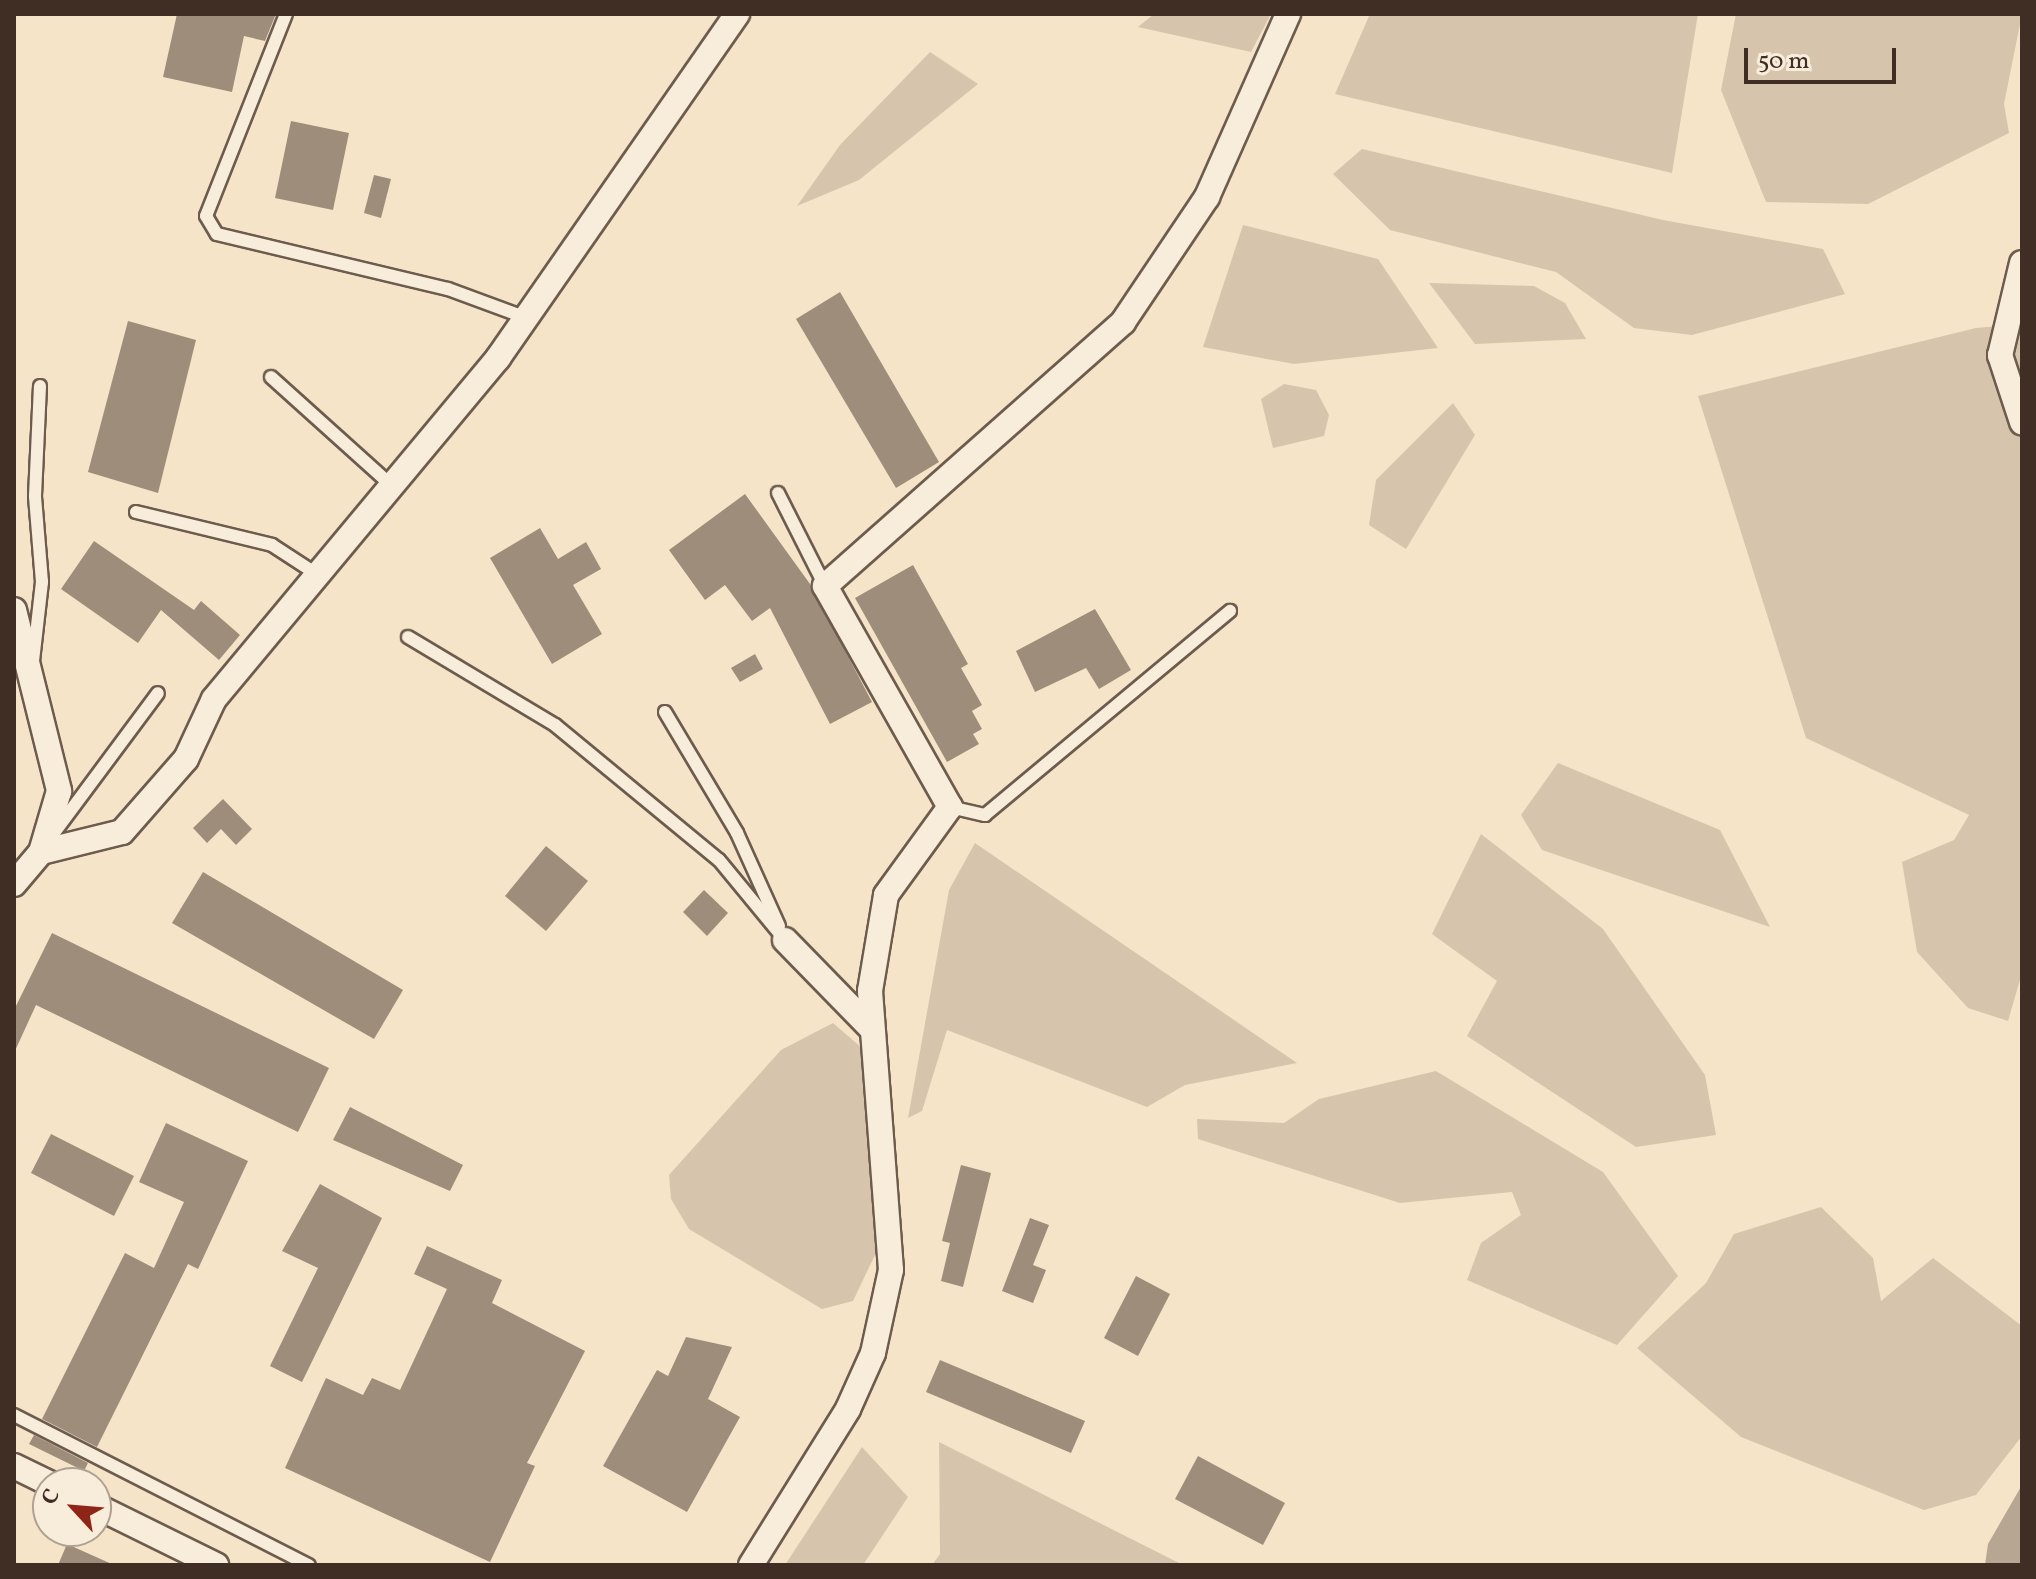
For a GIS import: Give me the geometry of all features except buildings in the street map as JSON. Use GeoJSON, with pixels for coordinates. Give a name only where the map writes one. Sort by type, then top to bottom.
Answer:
{"type":"FeatureCollection","features":[{"type":"Feature","properties":{"kind":"street"},"geometry":{"type":"LineString","coordinates":[[41,852],[122,832],[186,759],[214,699],[527,318],[737,14]]}},
{"type":"Feature","properties":{"kind":"street"},"geometry":{"type":"LineString","coordinates":[[751,1565],[848,1409],[873,1353],[891,1270],[870,991],[886,895],[950,807],[825,586],[1123,322],[1207,197],[1288,14]]}},
{"type":"Feature","properties":{"kind":"street"},"geometry":{"type":"LineString","coordinates":[[2022,263],[2019,300],[2000,355],[2022,422]]}},
{"type":"Feature","properties":{"kind":"street"},"geometry":{"type":"LineString","coordinates":[[14,610],[33,664],[59,791],[41,852],[14,884]]}},
{"type":"Feature","properties":{"kind":"street"},"geometry":{"type":"LineString","coordinates":[[785,940],[871,1028]]}},
{"type":"Feature","properties":{"kind":"street"},"geometry":{"type":"LineString","coordinates":[[14,1466],[32,1475]]}},
{"type":"Feature","properties":{"kind":"street"},"geometry":{"type":"LineString","coordinates":[[112,1514],[216,1565]]}},
{"type":"Feature","properties":{"kind":"lane"},"geometry":{"type":"LineString","coordinates":[[286,14],[206,216],[217,234],[448,289],[527,318]]}},
{"type":"Feature","properties":{"kind":"lane"},"geometry":{"type":"LineString","coordinates":[[271,377],[392,486]]}},
{"type":"Feature","properties":{"kind":"lane"},"geometry":{"type":"LineString","coordinates":[[33,664],[42,582],[35,496],[40,386]]}},
{"type":"Feature","properties":{"kind":"lane"},"geometry":{"type":"LineString","coordinates":[[778,493],[825,586]]}},
{"type":"Feature","properties":{"kind":"lane"},"geometry":{"type":"LineString","coordinates":[[136,512],[272,545],[318,575]]}},
{"type":"Feature","properties":{"kind":"lane"},"geometry":{"type":"LineString","coordinates":[[950,807],[985,815],[1230,611]]}},
{"type":"Feature","properties":{"kind":"lane"},"geometry":{"type":"LineString","coordinates":[[408,637],[555,725],[719,860],[785,940]]}},
{"type":"Feature","properties":{"kind":"lane"},"geometry":{"type":"LineString","coordinates":[[41,852],[158,693]]}},
{"type":"Feature","properties":{"kind":"lane"},"geometry":{"type":"LineString","coordinates":[[665,712],[737,833],[785,940]]}},
{"type":"Feature","properties":{"kind":"lane"},"geometry":{"type":"LineString","coordinates":[[14,1415],[309,1565]]}},
{"type":"Feature","properties":{"kind":"shaded area"},"geometry":{"type":"Polygon","coordinates":[[[1154,14],[1271,14],[1251,52],[1138,27],[1154,14]]]}},
{"type":"Feature","properties":{"kind":"shaded area"},"geometry":{"type":"Polygon","coordinates":[[[1370,14],[1698,14],[1672,173],[1335,94],[1370,14]]]}},
{"type":"Feature","properties":{"kind":"shaded area"},"geometry":{"type":"Polygon","coordinates":[[[1736,14],[2022,14],[2004,104],[2009,133],[1868,204],[1766,202],[1721,90],[1736,14]]]}},
{"type":"Feature","properties":{"kind":"shaded area"},"geometry":{"type":"Polygon","coordinates":[[[930,52],[978,84],[859,180],[797,206],[840,145],[930,52]]]}},
{"type":"Feature","properties":{"kind":"shaded area"},"geometry":{"type":"Polygon","coordinates":[[[1362,149],[1663,220],[1823,249],[1845,294],[1692,335],[1634,328],[1556,272],[1390,230],[1333,174],[1362,149]]]}},
{"type":"Feature","properties":{"kind":"shaded area"},"geometry":{"type":"Polygon","coordinates":[[[1243,225],[1378,259],[1438,348],[1294,364],[1203,347],[1243,225]]]}},
{"type":"Feature","properties":{"kind":"shaded area"},"geometry":{"type":"Polygon","coordinates":[[[1429,283],[1534,286],[1565,303],[1586,339],[1475,344],[1429,283]]]}},
{"type":"Feature","properties":{"kind":"shaded area"},"geometry":{"type":"Polygon","coordinates":[[[2022,324],[2022,973],[2008,1021],[1968,1008],[1917,952],[1902,862],[1954,840],[1969,815],[1806,738],[1698,396],[1976,328],[2022,324]]]}},
{"type":"Feature","properties":{"kind":"shaded area"},"geometry":{"type":"Polygon","coordinates":[[[1284,384],[1316,390],[1329,415],[1324,436],[1273,448],[1261,399],[1284,384]]]}},
{"type":"Feature","properties":{"kind":"shaded area"},"geometry":{"type":"Polygon","coordinates":[[[1453,403],[1475,435],[1406,549],[1369,525],[1376,480],[1453,403]]]}},
{"type":"Feature","properties":{"kind":"shaded area"},"geometry":{"type":"Polygon","coordinates":[[[1558,763],[1720,830],[1770,927],[1542,850],[1521,815],[1558,763]]]}},
{"type":"Feature","properties":{"kind":"shaded area"},"geometry":{"type":"Polygon","coordinates":[[[1481,834],[1603,929],[1705,1075],[1716,1135],[1636,1147],[1467,1036],[1497,981],[1432,934],[1481,834]]]}},
{"type":"Feature","properties":{"kind":"shaded area"},"geometry":{"type":"Polygon","coordinates":[[[975,843],[1297,1063],[1185,1085],[1147,1107],[947,1030],[922,1111],[908,1118],[949,890],[975,843]]]}},
{"type":"Feature","properties":{"kind":"shaded area"},"geometry":{"type":"Polygon","coordinates":[[[833,1023],[869,1054],[886,1232],[853,1301],[822,1309],[689,1229],[671,1199],[669,1175],[781,1050],[833,1023]]]}},
{"type":"Feature","properties":{"kind":"shaded area"},"geometry":{"type":"Polygon","coordinates":[[[1436,1071],[1603,1172],[1678,1276],[1617,1345],[1467,1280],[1481,1243],[1521,1215],[1512,1192],[1400,1203],[1198,1139],[1197,1119],[1284,1123],[1319,1099],[1436,1071]]]}},
{"type":"Feature","properties":{"kind":"shaded area"},"geometry":{"type":"Polygon","coordinates":[[[1821,1207],[1873,1258],[1881,1301],[1933,1258],[2022,1326],[2022,1436],[1976,1495],[1924,1510],[1741,1437],[1637,1348],[1706,1283],[1734,1234],[1821,1207]]]}},
{"type":"Feature","properties":{"kind":"shaded area"},"geometry":{"type":"Polygon","coordinates":[[[939,1442],[1183,1565],[932,1565],[940,1554],[939,1442]]]}},
{"type":"Feature","properties":{"kind":"shaded area"},"geometry":{"type":"Polygon","coordinates":[[[862,1447],[908,1497],[863,1565],[785,1565],[862,1447]]]}},
{"type":"Feature","properties":{"kind":"shaded area"},"geometry":{"type":"Polygon","coordinates":[[[2022,1485],[2022,1565],[1985,1565],[1988,1544],[2022,1485]]]}}]}
